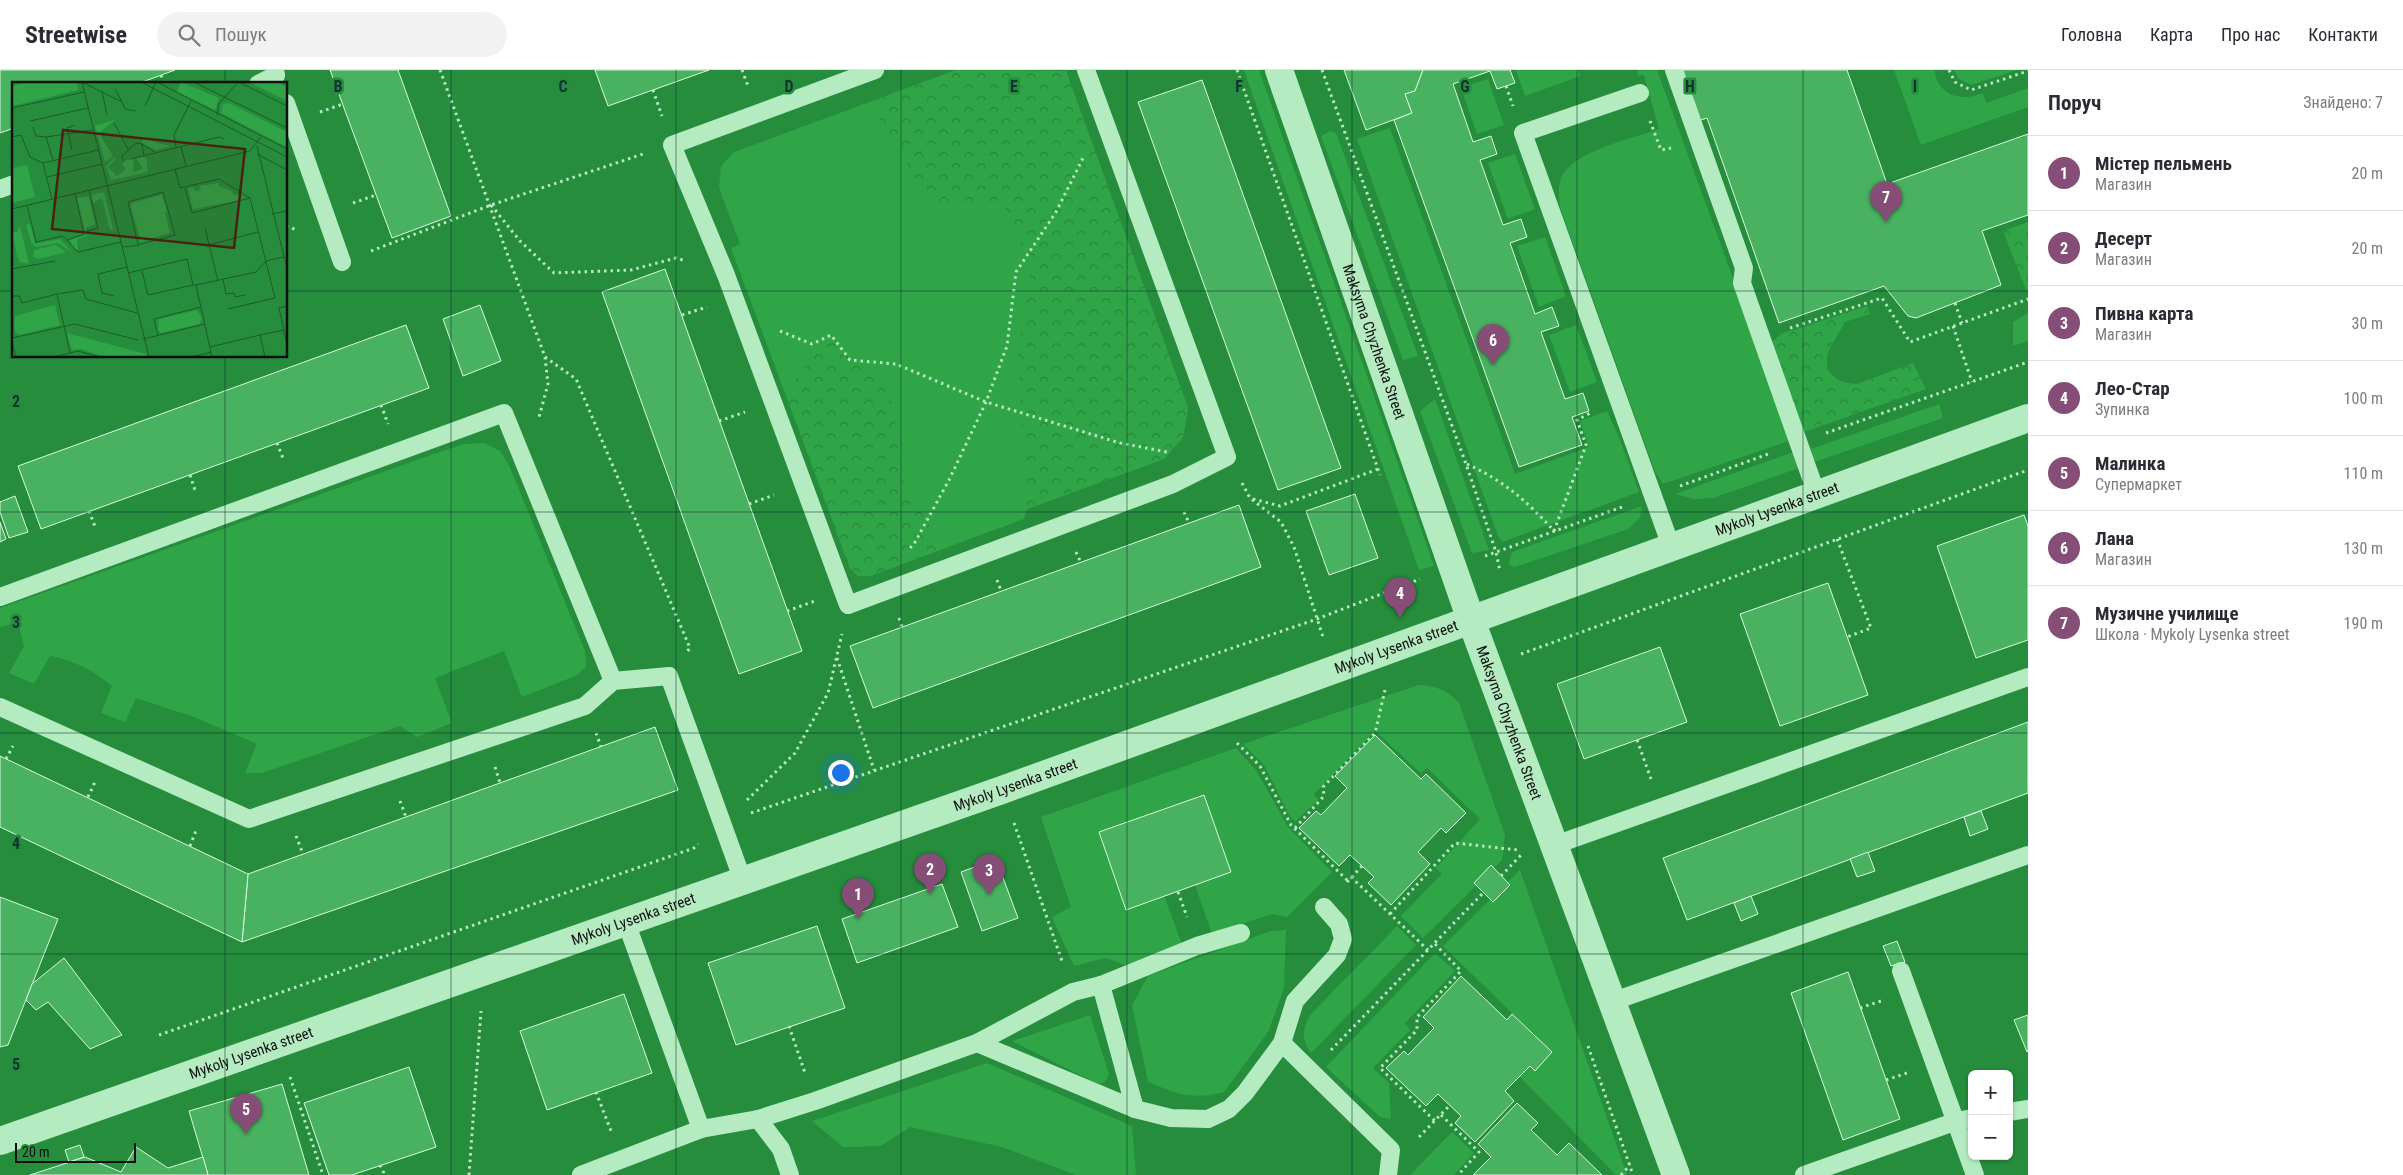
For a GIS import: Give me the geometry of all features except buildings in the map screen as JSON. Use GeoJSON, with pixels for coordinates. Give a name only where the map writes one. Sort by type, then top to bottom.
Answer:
{"type":"FeatureCollection","features":[{"type":"Feature","properties":{"kind":"street","name":"Maksyma Chyzhenka Street"},"geometry":{"type":"LineString","coordinates":[[1279,70],[1471,620],[1614,1001],[1676,1175]]}},
{"type":"Feature","properties":{"kind":"street","name":"Mykoly Lysenka street"},"geometry":{"type":"LineString","coordinates":[[0,1140],[1002,790],[1672,549],[2028,418]]}},
{"type":"Feature","properties":{"kind":"lane"},"geometry":{"type":"LineString","coordinates":[[875,70],[672,145],[726,275],[848,605],[1172,484],[1227,457],[1086,70]]}},
{"type":"Feature","properties":{"kind":"lane"},"geometry":{"type":"LineString","coordinates":[[1674,70],[1744,268],[1742,283],[1817,496]]}},
{"type":"Feature","properties":{"kind":"lane"},"geometry":{"type":"LineString","coordinates":[[263,82],[277,76]]}},
{"type":"Feature","properties":{"kind":"lane"},"geometry":{"type":"LineString","coordinates":[[1640,93],[1523,134],[1672,549]]}},
{"type":"Feature","properties":{"kind":"lane"},"geometry":{"type":"LineString","coordinates":[[288,109],[342,262]]}},
{"type":"Feature","properties":{"kind":"lane"},"geometry":{"type":"LineString","coordinates":[[0,189],[12,185]]}},
{"type":"Feature","properties":{"kind":"lane"},"geometry":{"type":"LineString","coordinates":[[0,596],[504,413],[613,681]]}},
{"type":"Feature","properties":{"kind":"lane"},"geometry":{"type":"LineString","coordinates":[[0,707],[249,819],[586,706],[613,681],[669,676],[743,881]]}},
{"type":"Feature","properties":{"kind":"lane"},"geometry":{"type":"LineString","coordinates":[[1555,845],[2028,677]]}},
{"type":"Feature","properties":{"kind":"lane"},"geometry":{"type":"LineString","coordinates":[[1614,1001],[2028,855]]}},
{"type":"Feature","properties":{"kind":"lane"},"geometry":{"type":"LineString","coordinates":[[977,1043],[1135,1109],[1171,1118],[1208,1119],[1229,1110],[1235,1104],[1282,1043],[1295,1001],[1338,955],[1343,939],[1339,924],[1324,907]]}},
{"type":"Feature","properties":{"kind":"lane"},"geometry":{"type":"LineString","coordinates":[[626,922],[701,1129]]}},
{"type":"Feature","properties":{"kind":"lane"},"geometry":{"type":"LineString","coordinates":[[581,1175],[701,1129],[758,1119],[815,1101],[977,1043],[1073,992],[1101,985],[1197,946],[1240,933]]}},
{"type":"Feature","properties":{"kind":"lane"},"geometry":{"type":"LineString","coordinates":[[1901,972],[1964,1120],[1975,1175]]}},
{"type":"Feature","properties":{"kind":"lane"},"geometry":{"type":"LineString","coordinates":[[1101,985],[1135,1109]]}},
{"type":"Feature","properties":{"kind":"lane"},"geometry":{"type":"LineString","coordinates":[[1282,1043],[1392,1150],[1388,1175]]}},
{"type":"Feature","properties":{"kind":"lane"},"geometry":{"type":"LineString","coordinates":[[2013,1111],[2028,1108]]}},
{"type":"Feature","properties":{"kind":"lane"},"geometry":{"type":"LineString","coordinates":[[758,1119],[781,1149],[790,1175]]}},
{"type":"Feature","properties":{"kind":"lane"},"geometry":{"type":"LineString","coordinates":[[1804,1175],[1964,1120]]}},
{"type":"Feature","properties":{"kind":"path"},"geometry":{"type":"LineString","coordinates":[[440,70],[491,205],[545,357],[548,384],[534,437],[522,455]]}},
{"type":"Feature","properties":{"kind":"path"},"geometry":{"type":"LineString","coordinates":[[1322,70],[1466,464],[1496,552],[1507,608],[1520,655]]}},
{"type":"Feature","properties":{"kind":"path"},"geometry":{"type":"LineString","coordinates":[[1949,70],[1955,82],[1971,90],[2028,71]]}},
{"type":"Feature","properties":{"kind":"path"},"geometry":{"type":"LineString","coordinates":[[161,75],[163,82]]}},
{"type":"Feature","properties":{"kind":"path"},"geometry":{"type":"LineString","coordinates":[[907,551],[914,544],[949,480],[986,402],[1007,346],[1016,272],[1056,212],[1103,118]]}},
{"type":"Feature","properties":{"kind":"path"},"geometry":{"type":"LineString","coordinates":[[342,262],[491,205],[672,145]]}},
{"type":"Feature","properties":{"kind":"path"},"geometry":{"type":"LineString","coordinates":[[491,205],[520,241],[554,273],[631,270],[676,258],[726,275]]}},
{"type":"Feature","properties":{"kind":"path"},"geometry":{"type":"LineString","coordinates":[[1786,330],[1882,298],[1910,342],[2028,299]]}},
{"type":"Feature","properties":{"kind":"path"},"geometry":{"type":"LineString","coordinates":[[1955,303],[1962,323]]}},
{"type":"Feature","properties":{"kind":"path"},"geometry":{"type":"LineString","coordinates":[[1953,326],[1972,382]]}},
{"type":"Feature","properties":{"kind":"path"},"geometry":{"type":"LineString","coordinates":[[776,329],[812,344],[831,335],[850,360],[896,364],[986,402],[1120,444],[1166,452],[1227,457],[1250,498],[1281,522],[1294,547],[1334,669]]}},
{"type":"Feature","properties":{"kind":"path"},"geometry":{"type":"LineString","coordinates":[[545,357],[576,379],[690,648],[669,676]]}},
{"type":"Feature","properties":{"kind":"path"},"geometry":{"type":"LineString","coordinates":[[722,824],[874,770],[1317,619],[1554,531],[2028,362]]}},
{"type":"Feature","properties":{"kind":"path"},"geometry":{"type":"LineString","coordinates":[[1554,531],[1586,445],[1577,420],[1593,411],[1594,404]]}},
{"type":"Feature","properties":{"kind":"path"},"geometry":{"type":"LineString","coordinates":[[1466,464],[1492,476],[1528,503],[1554,531]]}},
{"type":"Feature","properties":{"kind":"path"},"geometry":{"type":"LineString","coordinates":[[1250,498],[1280,506],[1378,469]]}},
{"type":"Feature","properties":{"kind":"path"},"geometry":{"type":"LineString","coordinates":[[1837,539],[1871,628],[1847,637]]}},
{"type":"Feature","properties":{"kind":"path"},"geometry":{"type":"LineString","coordinates":[[159,1035],[694,848],[722,824],[795,753],[828,694],[848,605]]}},
{"type":"Feature","properties":{"kind":"path"},"geometry":{"type":"LineString","coordinates":[[836,658],[874,770]]}},
{"type":"Feature","properties":{"kind":"path"},"geometry":{"type":"LineString","coordinates":[[1295,828],[1324,796],[1324,787],[1375,733],[1385,689]]}},
{"type":"Feature","properties":{"kind":"path"},"geometry":{"type":"LineString","coordinates":[[1638,740],[1661,807]]}},
{"type":"Feature","properties":{"kind":"path"},"geometry":{"type":"LineString","coordinates":[[1234,741],[1260,766],[1286,817],[1348,881]]}},
{"type":"Feature","properties":{"kind":"path"},"geometry":{"type":"LineString","coordinates":[[1002,790],[1073,992]]}},
{"type":"Feature","properties":{"kind":"path"},"geometry":{"type":"LineString","coordinates":[[1390,914],[1455,843],[1519,850]]}},
{"type":"Feature","properties":{"kind":"path"},"geometry":{"type":"LineString","coordinates":[[1352,877],[1428,950]]}},
{"type":"Feature","properties":{"kind":"path"},"geometry":{"type":"LineString","coordinates":[[1311,1070],[1483,893]]}},
{"type":"Feature","properties":{"kind":"path"},"geometry":{"type":"LineString","coordinates":[[1434,944],[1461,971],[1417,1017],[1417,1030],[1380,1068],[1435,1121]]}},
{"type":"Feature","properties":{"kind":"path"},"geometry":{"type":"LineString","coordinates":[[469,1175],[481,1008]]}},
{"type":"Feature","properties":{"kind":"path"},"geometry":{"type":"LineString","coordinates":[[789,1026],[815,1101]]}},
{"type":"Feature","properties":{"kind":"path"},"geometry":{"type":"LineString","coordinates":[[289,1074],[323,1175]]}},
{"type":"Feature","properties":{"kind":"path"},"geometry":{"type":"LineString","coordinates":[[596,1092],[621,1159]]}},
{"type":"Feature","properties":{"kind":"path"},"geometry":{"type":"LineString","coordinates":[[1392,1150],[1409,1147],[1450,1105]]}},
{"type":"Feature","properties":{"kind":"path"},"geometry":{"type":"LineString","coordinates":[[1441,1115],[1480,1152],[1458,1175]]}},
{"type":"Feature","properties":{"kind":"path"},"geometry":{"type":"LineString","coordinates":[[380,1165],[385,1175]]}},
{"type":"Feature","properties":{"kind":"path"},"geometry":{"type":"LineString","coordinates":[[1621,1175],[1630,1166]]}},
{"type":"Feature","properties":{"kind":"green space"},"geometry":{"type":"Polygon","coordinates":[[[956,70],[1066,71],[1188,408],[1183,437],[1164,459],[1027,509],[1024,519],[870,576],[858,576],[850,568],[731,248],[740,244],[719,188],[721,166],[734,152],[956,70]]]}},
{"type":"Feature","properties":{"kind":"green space"},"geometry":{"type":"Polygon","coordinates":[[[956,70],[1066,71],[1188,408],[1183,437],[1164,459],[1027,509],[1018,354],[1031,266],[1003,203],[932,206],[870,102],[956,70]]]}},
{"type":"Feature","properties":{"kind":"green space"},"geometry":{"type":"Polygon","coordinates":[[[1244,70],[1259,70],[1434,566],[1419,570],[1244,70]]]}},
{"type":"Feature","properties":{"kind":"green space"},"geometry":{"type":"Polygon","coordinates":[[[1516,70],[1578,70],[1580,76],[1525,96],[1516,70]]]}},
{"type":"Feature","properties":{"kind":"green space"},"geometry":{"type":"Polygon","coordinates":[[[1637,70],[1657,70],[1792,440],[1663,484],[1655,472],[1560,207],[1559,195],[1559,184],[1562,176],[1579,159],[1606,146],[1659,129],[1644,75],[1638,76],[1637,70]]]}},
{"type":"Feature","properties":{"kind":"green space"},"geometry":{"type":"Polygon","coordinates":[[[1894,70],[1934,70],[1941,86],[1952,95],[1966,97],[1983,93],[1986,103],[2028,88],[2028,107],[1921,145],[1894,70]]]}},
{"type":"Feature","properties":{"kind":"green space"},"geometry":{"type":"Polygon","coordinates":[[[1954,70],[2017,70],[1971,85],[1959,79],[1954,70]]]}},
{"type":"Feature","properties":{"kind":"green space"},"geometry":{"type":"Polygon","coordinates":[[[1488,79],[1504,125],[1477,134],[1461,88],[1488,79]]]}},
{"type":"Feature","properties":{"kind":"green space"},"geometry":{"type":"Polygon","coordinates":[[[1390,128],[1515,474],[1589,447],[1580,421],[1607,411],[1639,492],[1502,542],[1498,536],[1357,139],[1390,128]]]}},
{"type":"Feature","properties":{"kind":"green space"},"geometry":{"type":"Polygon","coordinates":[[[1330,131],[1336,133],[1418,356],[1403,360],[1321,136],[1330,131]]]}},
{"type":"Feature","properties":{"kind":"green space"},"geometry":{"type":"Polygon","coordinates":[[[1515,154],[1535,209],[1508,219],[1488,163],[1515,154]]]}},
{"type":"Feature","properties":{"kind":"green space"},"geometry":{"type":"Polygon","coordinates":[[[2028,222],[2028,289],[2026,290],[2003,231],[2028,222]]]}},
{"type":"Feature","properties":{"kind":"green space"},"geometry":{"type":"Polygon","coordinates":[[[1545,237],[1566,296],[1539,307],[1517,246],[1545,237]]]}},
{"type":"Feature","properties":{"kind":"green space"},"geometry":{"type":"Polygon","coordinates":[[[1867,306],[1870,314],[1845,322],[1832,344],[1827,357],[1828,369],[1831,374],[1840,380],[1857,384],[1913,363],[1926,389],[1801,433],[1770,344],[1781,334],[1867,306]]]}},
{"type":"Feature","properties":{"kind":"green space"},"geometry":{"type":"Polygon","coordinates":[[[2028,313],[2028,341],[2013,346],[2013,322],[2028,313]]]}},
{"type":"Feature","properties":{"kind":"green space"},"geometry":{"type":"Polygon","coordinates":[[[1576,325],[1597,382],[1570,392],[1549,335],[1576,325]]]}},
{"type":"Feature","properties":{"kind":"green space"},"geometry":{"type":"Polygon","coordinates":[[[831,335],[868,360],[893,405],[903,481],[943,549],[870,576],[858,576],[850,568],[788,400],[796,377],[831,335]]]}},
{"type":"Feature","properties":{"kind":"green space"},"geometry":{"type":"Polygon","coordinates":[[[1435,399],[1489,550],[1472,553],[1420,411],[1435,399]]]}},
{"type":"Feature","properties":{"kind":"green space"},"geometry":{"type":"Polygon","coordinates":[[[1939,404],[1943,418],[1814,462],[1811,449],[1939,404]]]}},
{"type":"Feature","properties":{"kind":"green space"},"geometry":{"type":"Polygon","coordinates":[[[485,443],[500,451],[509,465],[585,651],[586,666],[578,675],[522,697],[504,651],[435,678],[452,723],[417,737],[400,726],[262,773],[245,773],[257,744],[194,717],[136,698],[125,722],[101,713],[112,686],[91,671],[75,663],[50,656],[34,684],[9,673],[24,646],[18,623],[0,627],[0,608],[448,449],[465,444],[485,443]]]}},
{"type":"Feature","properties":{"kind":"green space"},"geometry":{"type":"Polygon","coordinates":[[[1796,451],[1802,467],[1713,498],[1694,499],[1675,494],[1796,451]]]}},
{"type":"Feature","properties":{"kind":"green space"},"geometry":{"type":"Polygon","coordinates":[[[1642,506],[1640,517],[1628,529],[1515,567],[1508,565],[1512,552],[1642,506]]]}},
{"type":"Feature","properties":{"kind":"green space"},"geometry":{"type":"Polygon","coordinates":[[[1419,685],[1431,686],[1441,690],[1459,703],[1505,835],[1502,860],[1423,938],[1401,916],[1442,874],[1436,868],[1480,819],[1427,768],[1421,773],[1375,731],[1314,794],[1318,800],[1295,822],[1289,815],[1264,765],[1243,744],[1419,685]]]}},
{"type":"Feature","properties":{"kind":"green space"},"geometry":{"type":"Polygon","coordinates":[[[1236,748],[1256,770],[1288,827],[1332,872],[1287,917],[1272,914],[1212,934],[1195,885],[1231,872],[1204,795],[1126,910],[1164,896],[1182,944],[1125,965],[1105,958],[1074,966],[1052,917],[1071,907],[1041,817],[1236,748]]]}},
{"type":"Feature","properties":{"kind":"green space"},"geometry":{"type":"Polygon","coordinates":[[[1520,870],[1627,1175],[1616,1175],[1519,1076],[1530,1066],[1535,1070],[1552,1052],[1443,946],[1520,870]]]}},
{"type":"Feature","properties":{"kind":"green space"},"geometry":{"type":"Polygon","coordinates":[[[1397,926],[1416,945],[1311,1053],[1304,1038],[1304,1029],[1311,1014],[1397,926]]]}},
{"type":"Feature","properties":{"kind":"green space"},"geometry":{"type":"Polygon","coordinates":[[[1286,930],[1284,989],[1268,1032],[1224,1092],[1202,1096],[1185,1095],[1148,1082],[1132,1005],[1148,976],[1271,931],[1286,930]]]}},
{"type":"Feature","properties":{"kind":"green space"},"geometry":{"type":"Polygon","coordinates":[[[1435,953],[1455,971],[1405,1023],[1410,1030],[1373,1068],[1389,1083],[1391,1116],[1390,1119],[1380,1117],[1326,1067],[1435,953]]]}},
{"type":"Feature","properties":{"kind":"green space"},"geometry":{"type":"Polygon","coordinates":[[[1090,1015],[1109,1074],[1105,1082],[1098,1084],[1012,1041],[1090,1015]]]}},
{"type":"Feature","properties":{"kind":"green space"},"geometry":{"type":"Polygon","coordinates":[[[987,1063],[1132,1126],[1136,1175],[1076,1175],[1002,1147],[910,1127],[881,1146],[843,1147],[812,1121],[987,1063]]]}},
{"type":"Feature","properties":{"kind":"green space"},"geometry":{"type":"Polygon","coordinates":[[[1452,1132],[1474,1153],[1454,1175],[1410,1175],[1452,1132]]]}},
{"type":"Feature","properties":{"kind":"place","name":"Музичне училище"},"geometry":{"type":"Point","coordinates":[1886,222]}},
{"type":"Feature","properties":{"kind":"place","name":"Лана"},"geometry":{"type":"Point","coordinates":[1493,365]}},
{"type":"Feature","properties":{"kind":"place","name":"Лео-Стар"},"geometry":{"type":"Point","coordinates":[1400,618]}},
{"type":"Feature","properties":{"kind":"place","name":"Десерт"},"geometry":{"type":"Point","coordinates":[930,894]}},
{"type":"Feature","properties":{"kind":"place","name":"Пивна карта"},"geometry":{"type":"Point","coordinates":[989,895]}},
{"type":"Feature","properties":{"kind":"place","name":"Містер пельмень"},"geometry":{"type":"Point","coordinates":[858,919]}},
{"type":"Feature","properties":{"kind":"place","name":"Малинка"},"geometry":{"type":"Point","coordinates":[246,1134]}}]}
